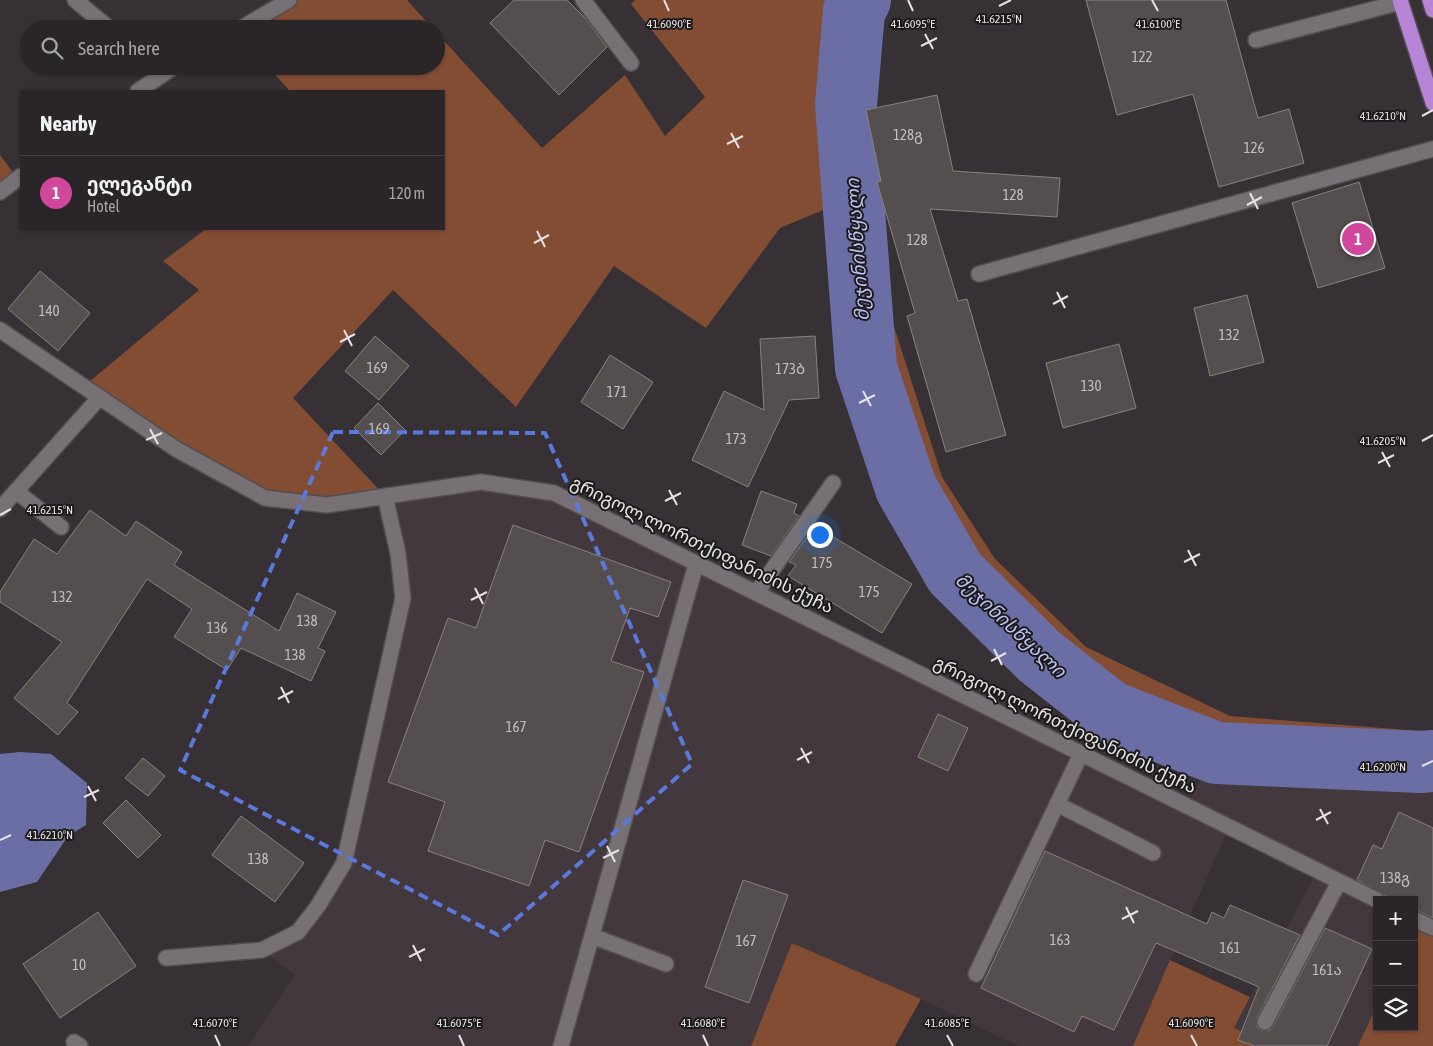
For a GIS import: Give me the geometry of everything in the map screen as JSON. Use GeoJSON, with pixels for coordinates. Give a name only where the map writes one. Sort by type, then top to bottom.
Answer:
{"type":"FeatureCollection","features":[{"type":"Feature","properties":{"kind":"highway"},"geometry":{"type":"LineString","coordinates":[[1430,0],[1433,10]]}},
{"type":"Feature","properties":{"kind":"highway"},"geometry":{"type":"LineString","coordinates":[[1400,1],[1433,103]]}},
{"type":"Feature","properties":{"kind":"street"},"geometry":{"type":"LineString","coordinates":[[75,0],[99,20]]}},
{"type":"Feature","properties":{"kind":"street"},"geometry":{"type":"LineString","coordinates":[[255,20],[289,0]]}},
{"type":"Feature","properties":{"kind":"street"},"geometry":{"type":"LineString","coordinates":[[583,0],[631,63]]}},
{"type":"Feature","properties":{"kind":"street"},"geometry":{"type":"LineString","coordinates":[[1256,40],[1400,1]]}},
{"type":"Feature","properties":{"kind":"street"},"geometry":{"type":"LineString","coordinates":[[139,90],[158,75]]}},
{"type":"Feature","properties":{"kind":"street"},"geometry":{"type":"LineString","coordinates":[[979,274],[1433,149]]}},
{"type":"Feature","properties":{"kind":"street"},"geometry":{"type":"LineString","coordinates":[[0,192],[20,177]]}},
{"type":"Feature","properties":{"kind":"street","name":"გრიგოლ ლორთქიფანიძის ქუჩა"},"geometry":{"type":"LineString","coordinates":[[0,330],[176,449],[265,498],[327,505],[481,482],[554,493],[1373,898]]}},
{"type":"Feature","properties":{"kind":"street"},"geometry":{"type":"LineString","coordinates":[[0,509],[100,397]]}},
{"type":"Feature","properties":{"kind":"street"},"geometry":{"type":"LineString","coordinates":[[756,593],[833,483]]}},
{"type":"Feature","properties":{"kind":"street"},"geometry":{"type":"LineString","coordinates":[[16,491],[61,527]]}},
{"type":"Feature","properties":{"kind":"street"},"geometry":{"type":"LineString","coordinates":[[166,958],[262,950],[298,932],[318,906],[344,863],[403,598],[398,553],[385,496]]}},
{"type":"Feature","properties":{"kind":"street"},"geometry":{"type":"LineString","coordinates":[[561,1046],[696,564]]}},
{"type":"Feature","properties":{"kind":"street"},"geometry":{"type":"LineString","coordinates":[[976,974],[1081,754]]}},
{"type":"Feature","properties":{"kind":"street"},"geometry":{"type":"LineString","coordinates":[[1057,804],[1153,853]]}},
{"type":"Feature","properties":{"kind":"street"},"geometry":{"type":"LineString","coordinates":[[1265,1022],[1340,882]]}},
{"type":"Feature","properties":{"kind":"street"},"geometry":{"type":"LineString","coordinates":[[1418,921],[1433,928]]}},
{"type":"Feature","properties":{"kind":"street"},"geometry":{"type":"LineString","coordinates":[[592,936],[666,964]]}},
{"type":"Feature","properties":{"kind":"highlighted area"},"geometry":{"type":"Polygon","coordinates":[[[333,432],[545,433],[692,764],[498,935],[180,770],[333,432]]]}},
{"type":"Feature","properties":{"kind":"shaded area"},"geometry":{"type":"Polygon","coordinates":[[[289,0],[407,0],[425,20],[255,20],[289,0]]]}},
{"type":"Feature","properties":{"kind":"shaded area"},"geometry":{"type":"Polygon","coordinates":[[[635,0],[862,0],[854,11],[846,105],[853,198],[942,477],[995,559],[1086,647],[1230,716],[1433,732],[1433,761],[1216,753],[1109,711],[1039,656],[955,573],[906,488],[866,368],[852,198],[780,228],[706,328],[614,266],[516,407],[393,290],[293,398],[385,496],[327,505],[265,498],[83,387],[199,290],[163,261],[205,230],[445,230],[445,90],[289,90],[275,75],[445,75],[445,42],[542,148],[625,75],[665,136],[705,97],[631,4],[635,0]]]}},
{"type":"Feature","properties":{"kind":"shaded area"},"geometry":{"type":"Polygon","coordinates":[[[0,155],[18,179],[0,192],[0,155]]]}},
{"type":"Feature","properties":{"kind":"shaded area"},"geometry":{"type":"Polygon","coordinates":[[[481,482],[554,493],[1229,827],[1133,1046],[1019,1046],[921,999],[793,943],[751,1046],[248,1046],[295,975],[262,950],[298,932],[344,863],[403,598],[385,496],[481,482]]]}},
{"type":"Feature","properties":{"kind":"shaded area"},"geometry":{"type":"Polygon","coordinates":[[[1216,753],[1433,761],[1433,918],[1418,912],[1418,896],[1379,896],[1189,801],[1216,753]]]}},
{"type":"Feature","properties":{"kind":"shaded area"},"geometry":{"type":"Polygon","coordinates":[[[1317,871],[1373,898],[1373,1014],[1358,1046],[1272,1046],[1234,1028],[1317,871]]]}},
{"type":"Feature","properties":{"kind":"shaded area"},"geometry":{"type":"Polygon","coordinates":[[[1418,926],[1433,928],[1433,1046],[1358,1046],[1373,1014],[1373,1031],[1418,1031],[1418,926]]]}},
{"type":"Feature","properties":{"kind":"shaded area"},"geometry":{"type":"Polygon","coordinates":[[[792,943],[921,999],[895,1046],[751,1046],[792,943]]]}},
{"type":"Feature","properties":{"kind":"shaded area"},"geometry":{"type":"Polygon","coordinates":[[[1170,960],[1250,997],[1234,1028],[1272,1046],[1133,1046],[1170,960]]]}},
{"type":"Feature","properties":{"kind":"water"},"geometry":{"type":"Polygon","coordinates":[[[20,752],[51,754],[87,783],[86,825],[68,836],[37,882],[0,892],[0,754],[20,752]]]}},
{"type":"Feature","properties":{"kind":"building"},"geometry":{"type":"Polygon","coordinates":[[[514,0],[567,0],[586,19],[607,47],[559,95],[490,23],[514,0]]]}},
{"type":"Feature","properties":{"kind":"building"},"geometry":{"type":"Polygon","coordinates":[[[1086,0],[1226,0],[1258,118],[1289,109],[1304,163],[1219,187],[1193,94],[1117,115],[1086,0]]]}},
{"type":"Feature","properties":{"kind":"building"},"geometry":{"type":"Polygon","coordinates":[[[937,95],[953,171],[1060,178],[1057,217],[930,209],[958,301],[967,299],[1006,435],[946,452],[907,316],[915,313],[877,182],[881,181],[866,110],[937,95]]]}},
{"type":"Feature","properties":{"kind":"building"},"geometry":{"type":"Polygon","coordinates":[[[1359,182],[1385,268],[1318,288],[1292,203],[1359,182]]]}},
{"type":"Feature","properties":{"kind":"building"},"geometry":{"type":"Polygon","coordinates":[[[40,271],[90,313],[58,351],[8,309],[40,271]]]}},
{"type":"Feature","properties":{"kind":"building"},"geometry":{"type":"Polygon","coordinates":[[[1247,295],[1264,362],[1210,376],[1194,308],[1247,295]]]}},
{"type":"Feature","properties":{"kind":"building"},"geometry":{"type":"Polygon","coordinates":[[[375,336],[409,366],[379,400],[345,371],[375,336]]]}},
{"type":"Feature","properties":{"kind":"building"},"geometry":{"type":"Polygon","coordinates":[[[815,336],[819,398],[789,400],[748,487],[692,460],[724,391],[764,410],[760,339],[815,336]]]}},
{"type":"Feature","properties":{"kind":"building"},"geometry":{"type":"Polygon","coordinates":[[[1119,344],[1136,408],[1063,428],[1046,363],[1119,344]]]}},
{"type":"Feature","properties":{"kind":"building"},"geometry":{"type":"Polygon","coordinates":[[[610,355],[653,382],[623,429],[581,402],[610,355]]]}},
{"type":"Feature","properties":{"kind":"building"},"geometry":{"type":"Polygon","coordinates":[[[378,403],[405,430],[381,455],[354,428],[378,403]]]}},
{"type":"Feature","properties":{"kind":"building"},"geometry":{"type":"Polygon","coordinates":[[[761,491],[797,504],[794,513],[799,516],[771,556],[742,545],[761,491]]]}},
{"type":"Feature","properties":{"kind":"building"},"geometry":{"type":"Polygon","coordinates":[[[90,510],[126,536],[136,521],[182,552],[174,565],[279,631],[297,593],[336,612],[318,648],[325,651],[311,681],[241,648],[227,670],[174,637],[192,609],[147,579],[67,703],[78,712],[58,735],[14,698],[62,642],[0,602],[0,592],[34,539],[57,554],[90,510]]]}},
{"type":"Feature","properties":{"kind":"building"},"geometry":{"type":"Polygon","coordinates":[[[513,525],[671,582],[658,617],[630,608],[611,661],[644,672],[579,852],[545,840],[529,886],[428,851],[445,802],[388,782],[448,618],[476,628],[513,525]]]}},
{"type":"Feature","properties":{"kind":"building"},"geometry":{"type":"Polygon","coordinates":[[[815,526],[912,584],[882,633],[788,576],[796,565],[789,562],[815,526]]]}},
{"type":"Feature","properties":{"kind":"building"},"geometry":{"type":"Polygon","coordinates":[[[938,714],[968,728],[948,771],[918,757],[938,714]]]}},
{"type":"Feature","properties":{"kind":"building"},"geometry":{"type":"Polygon","coordinates":[[[143,758],[165,776],[148,796],[125,778],[143,758]]]}},
{"type":"Feature","properties":{"kind":"building"},"geometry":{"type":"Polygon","coordinates":[[[126,800],[161,835],[138,858],[103,823],[126,800]]]}},
{"type":"Feature","properties":{"kind":"building"},"geometry":{"type":"Polygon","coordinates":[[[1399,812],[1433,828],[1433,918],[1418,911],[1418,896],[1387,896],[1357,880],[1373,845],[1382,849],[1399,812]]]}},
{"type":"Feature","properties":{"kind":"building"},"geometry":{"type":"Polygon","coordinates":[[[241,816],[304,863],[275,902],[212,855],[241,816]]]}},
{"type":"Feature","properties":{"kind":"building"},"geometry":{"type":"Polygon","coordinates":[[[1045,851],[1207,924],[1212,912],[1224,918],[1230,905],[1300,935],[1257,1018],[1257,1027],[1261,1030],[1270,1030],[1273,1026],[1325,928],[1372,949],[1327,1046],[1255,1046],[1238,1040],[1259,987],[1156,943],[1114,1030],[1082,1016],[1074,1032],[981,988],[1045,851]]]}},
{"type":"Feature","properties":{"kind":"building"},"geometry":{"type":"Polygon","coordinates":[[[743,880],[788,895],[749,1003],[705,987],[743,880]]]}},
{"type":"Feature","properties":{"kind":"building"},"geometry":{"type":"Polygon","coordinates":[[[98,912],[136,966],[60,1018],[23,964],[98,912]]]}},
{"type":"Feature","properties":{"kind":"waterway","name":"მეჯინისწყალი"},"geometry":{"type":"LineString","coordinates":[[860,0],[854,11],[846,105],[866,368],[906,488],[955,573],[1039,656],[1109,711],[1216,753],[1433,761]]}},
{"type":"Feature","properties":{"kind":"place","name":"ელეგანტი"},"geometry":{"type":"Point","coordinates":[1358,239]}}]}
